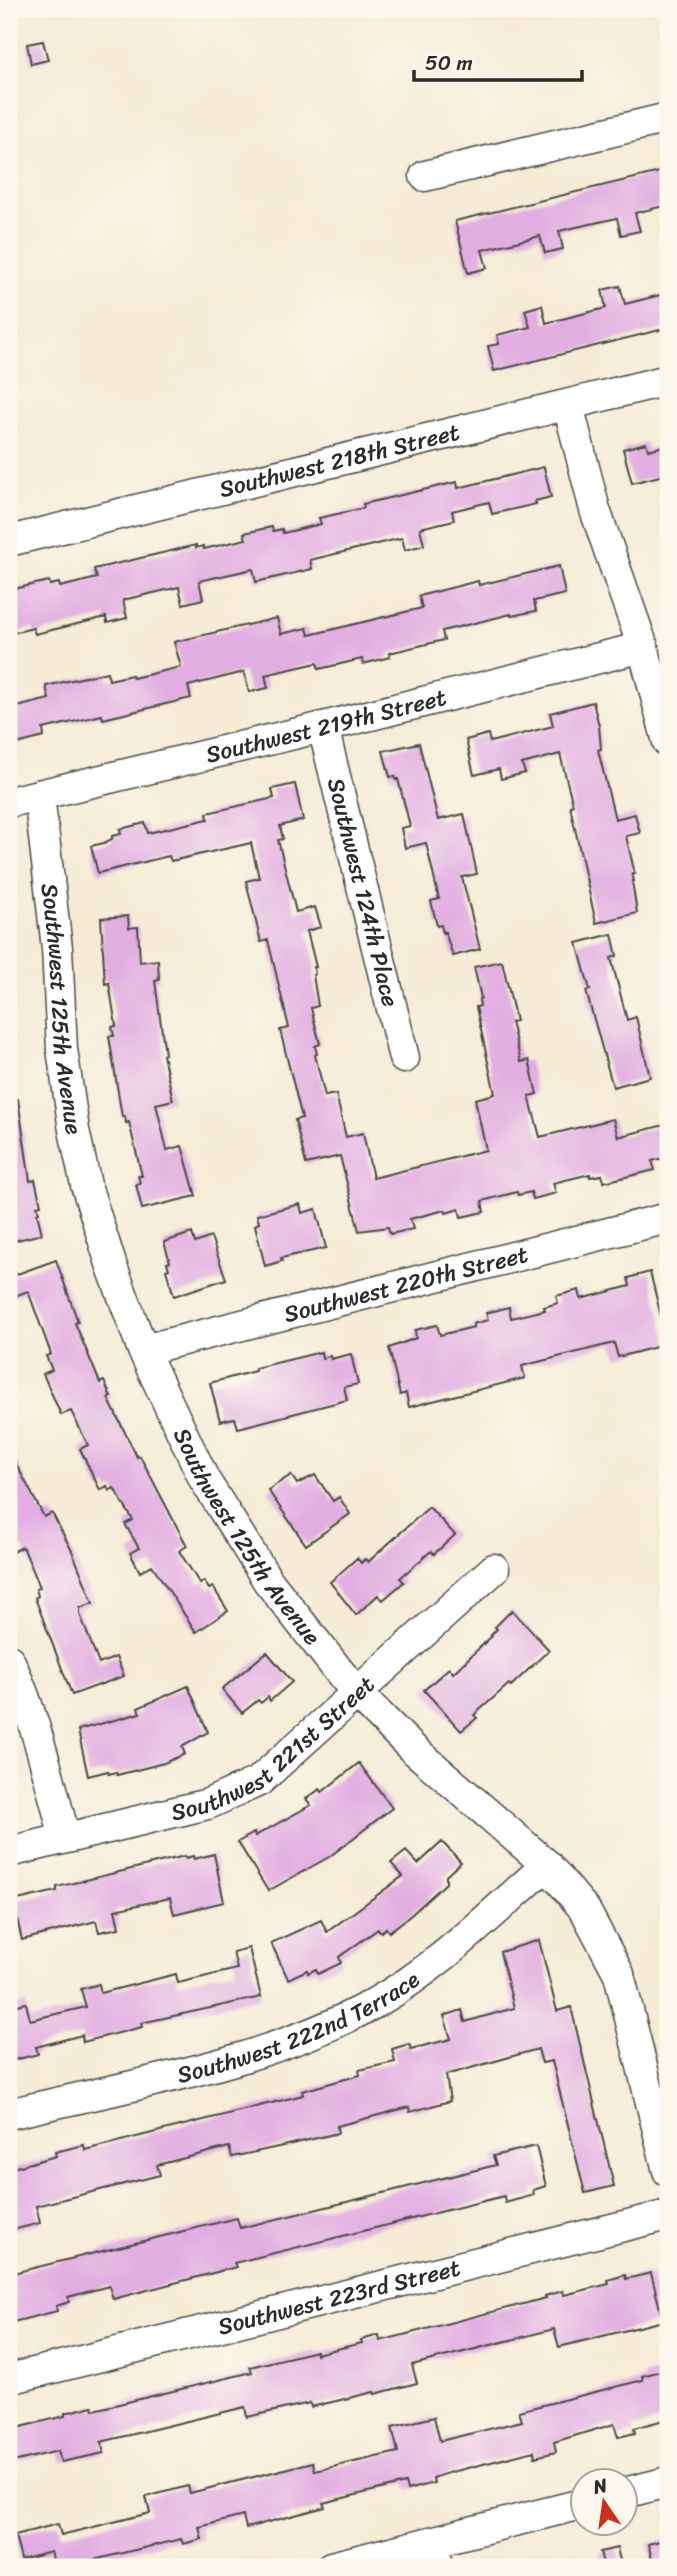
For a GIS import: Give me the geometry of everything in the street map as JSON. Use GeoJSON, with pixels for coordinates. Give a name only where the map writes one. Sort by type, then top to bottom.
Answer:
{"type":"FeatureCollection","features":[{"type":"Feature","properties":{"kind":"street"},"geometry":{"type":"LineString","coordinates":[[425,176],[668,118]]}},
{"type":"Feature","properties":{"kind":"street","name":"Southwest 218th Street"},"geometry":{"type":"LineString","coordinates":[[9,541],[668,380]]}},
{"type":"Feature","properties":{"kind":"street"},"geometry":{"type":"LineString","coordinates":[[568,405],[604,538],[643,647],[668,742]]}},
{"type":"Feature","properties":{"kind":"street","name":"Southwest 219th Street"},"geometry":{"type":"LineString","coordinates":[[9,802],[643,647]]}},
{"type":"Feature","properties":{"kind":"street","name":"Southwest 124th Place"},"geometry":{"type":"LineString","coordinates":[[324,727],[404,1058]]}},
{"type":"Feature","properties":{"kind":"street","name":"Southwest 125th Avenue"},"geometry":{"type":"LineString","coordinates":[[40,795],[57,948],[62,1049],[74,1130],[86,1185],[104,1243],[143,1350],[204,1479],[268,1581],[357,1693],[411,1747],[547,1865],[585,1910],[619,1975],[668,2172]]}},
{"type":"Feature","properties":{"kind":"street","name":"Southwest 220th Street"},"geometry":{"type":"LineString","coordinates":[[143,1350],[668,1218]]}},
{"type":"Feature","properties":{"kind":"street","name":"Southwest 221st Street"},"geometry":{"type":"LineString","coordinates":[[9,1852],[208,1804],[258,1781],[494,1569]]}},
{"type":"Feature","properties":{"kind":"street"},"geometry":{"type":"LineString","coordinates":[[9,1660],[45,1761],[65,1838]]}},
{"type":"Feature","properties":{"kind":"street","name":"Southwest 222nd Terrace"},"geometry":{"type":"LineString","coordinates":[[9,2114],[219,2063],[304,2037],[375,2003],[446,1955],[547,1865]]}},
{"type":"Feature","properties":{"kind":"street","name":"Southwest 223rd Street"},"geometry":{"type":"LineString","coordinates":[[9,2379],[668,2215]]}},
{"type":"Feature","properties":{"kind":"street"},"geometry":{"type":"LineString","coordinates":[[638,2490],[668,2482]]}},
{"type":"Feature","properties":{"kind":"street"},"geometry":{"type":"LineString","coordinates":[[331,2567],[436,2554],[568,2509]]}},
{"type":"Feature","properties":{"kind":"building"},"geometry":{"type":"Polygon","coordinates":[[[43,41],[48,60],[31,64],[27,44],[43,41]]]}},
{"type":"Feature","properties":{"kind":"building"},"geometry":{"type":"Polygon","coordinates":[[[668,170],[668,205],[635,213],[640,231],[621,235],[617,218],[559,231],[563,249],[545,253],[540,236],[482,250],[487,268],[468,273],[455,221],[668,170]]]}},
{"type":"Feature","properties":{"kind":"building"},"geometry":{"type":"Polygon","coordinates":[[[620,286],[625,304],[668,293],[668,328],[494,371],[488,346],[499,344],[497,335],[530,327],[525,310],[542,305],[546,323],[606,308],[602,290],[620,286]]]}},
{"type":"Feature","properties":{"kind":"building"},"geometry":{"type":"Polygon","coordinates":[[[646,443],[648,450],[668,445],[668,474],[632,483],[623,449],[646,443]]]}},
{"type":"Feature","properties":{"kind":"building"},"geometry":{"type":"Polygon","coordinates":[[[544,467],[551,497],[535,501],[536,504],[492,514],[489,502],[452,511],[454,520],[420,528],[424,545],[405,550],[402,538],[310,560],[312,569],[256,582],[253,569],[199,581],[203,599],[183,604],[179,587],[123,600],[127,618],[107,623],[106,617],[35,634],[33,628],[9,634],[9,590],[49,581],[50,585],[59,583],[60,587],[97,578],[94,569],[196,545],[196,548],[203,546],[204,549],[246,539],[244,533],[272,527],[273,531],[282,529],[283,533],[321,524],[319,518],[364,508],[363,504],[457,482],[458,488],[544,467]]]}},
{"type":"Feature","properties":{"kind":"building"},"geometry":{"type":"Polygon","coordinates":[[[559,566],[565,594],[534,601],[536,611],[511,614],[442,631],[444,640],[389,653],[390,657],[363,664],[362,659],[319,669],[317,663],[265,675],[268,688],[249,692],[244,672],[188,686],[191,698],[103,719],[102,715],[43,729],[44,737],[9,746],[9,709],[49,699],[46,686],[107,672],[109,680],[132,675],[133,678],[181,667],[174,642],[277,618],[281,634],[307,628],[309,635],[422,608],[419,596],[478,581],[479,585],[559,566]]]}},
{"type":"Feature","properties":{"kind":"building"},"geometry":{"type":"Polygon","coordinates":[[[593,702],[599,726],[601,749],[598,750],[615,819],[635,814],[640,833],[626,836],[635,874],[632,874],[632,881],[637,913],[596,923],[560,754],[522,764],[525,773],[501,779],[499,769],[474,775],[466,740],[488,734],[490,742],[553,726],[550,713],[593,702]]]}},
{"type":"Feature","properties":{"kind":"building"},"geometry":{"type":"Polygon","coordinates":[[[419,743],[438,820],[464,814],[477,874],[462,877],[480,949],[453,956],[445,932],[443,933],[441,925],[437,926],[431,901],[439,899],[426,843],[405,848],[401,828],[410,826],[398,779],[396,780],[395,776],[390,777],[383,751],[419,743]]]}},
{"type":"Feature","properties":{"kind":"building"},"geometry":{"type":"Polygon","coordinates":[[[295,784],[303,820],[280,826],[283,839],[278,840],[296,912],[315,907],[321,927],[307,931],[316,967],[313,975],[318,1006],[311,1008],[320,1044],[315,1046],[315,1055],[325,1096],[336,1094],[346,1137],[363,1133],[373,1178],[486,1150],[475,1099],[495,1094],[476,1007],[480,1006],[481,998],[474,967],[502,961],[516,1021],[511,1022],[521,1062],[529,1060],[537,1094],[529,1096],[540,1137],[613,1119],[618,1137],[668,1124],[668,1157],[652,1161],[655,1170],[604,1182],[602,1175],[590,1177],[590,1174],[553,1183],[556,1193],[533,1199],[531,1192],[518,1195],[517,1192],[482,1201],[484,1212],[461,1217],[459,1209],[446,1213],[445,1210],[410,1219],[413,1229],[390,1234],[388,1227],[359,1231],[340,1156],[306,1164],[295,1120],[302,1118],[280,1030],[289,1028],[268,940],[261,942],[246,881],[259,878],[251,843],[171,861],[169,856],[98,873],[91,846],[121,834],[120,829],[145,823],[148,833],[208,819],[207,813],[274,798],[272,789],[295,784]]]}},
{"type":"Feature","properties":{"kind":"building"},"geometry":{"type":"Polygon","coordinates":[[[128,916],[129,928],[138,927],[140,962],[158,960],[159,980],[155,981],[163,1055],[173,1100],[156,1104],[167,1150],[182,1146],[196,1196],[142,1209],[136,1184],[140,1183],[138,1176],[142,1176],[129,1122],[126,1123],[125,1116],[122,1117],[109,1036],[114,1036],[112,1027],[116,1026],[109,983],[105,984],[101,918],[128,916]]]}},
{"type":"Feature","properties":{"kind":"building"},"geometry":{"type":"Polygon","coordinates":[[[612,934],[617,956],[611,958],[627,1020],[636,1017],[650,1077],[613,1087],[586,991],[590,990],[577,943],[612,934]]]}},
{"type":"Feature","properties":{"kind":"building"},"geometry":{"type":"Polygon","coordinates":[[[18,1099],[30,1181],[35,1180],[41,1205],[37,1206],[37,1213],[42,1234],[9,1242],[9,1100],[18,1099]]]}},
{"type":"Feature","properties":{"kind":"building"},"geometry":{"type":"Polygon","coordinates":[[[300,1204],[302,1213],[316,1209],[326,1248],[281,1258],[282,1261],[265,1266],[255,1225],[259,1223],[257,1215],[300,1204]]]}},
{"type":"Feature","properties":{"kind":"building"},"geometry":{"type":"Polygon","coordinates":[[[192,1233],[195,1243],[211,1237],[226,1279],[174,1296],[166,1270],[169,1269],[167,1263],[170,1262],[164,1242],[192,1233]]]}},
{"type":"Feature","properties":{"kind":"building"},"geometry":{"type":"Polygon","coordinates":[[[56,1260],[78,1322],[75,1323],[100,1383],[104,1381],[111,1397],[108,1398],[137,1457],[140,1456],[187,1546],[179,1551],[200,1584],[204,1581],[209,1589],[213,1587],[228,1611],[196,1632],[152,1565],[140,1572],[130,1553],[139,1548],[125,1524],[133,1520],[114,1488],[109,1491],[107,1486],[100,1490],[80,1449],[88,1445],[71,1411],[61,1415],[43,1374],[52,1370],[46,1356],[51,1354],[28,1291],[9,1298],[9,1277],[56,1260]]]}},
{"type":"Feature","properties":{"kind":"building"},"geometry":{"type":"Polygon","coordinates":[[[650,1272],[668,1344],[618,1357],[614,1343],[522,1366],[525,1378],[409,1407],[406,1393],[400,1395],[389,1348],[416,1338],[415,1330],[437,1325],[440,1335],[474,1327],[473,1324],[488,1320],[486,1313],[509,1307],[511,1318],[545,1310],[544,1307],[558,1303],[556,1296],[579,1290],[581,1299],[630,1286],[628,1278],[650,1272]]]}},
{"type":"Feature","properties":{"kind":"building"},"geometry":{"type":"Polygon","coordinates":[[[321,1352],[322,1358],[330,1356],[331,1359],[351,1354],[358,1384],[344,1387],[347,1400],[238,1428],[235,1418],[220,1421],[210,1383],[255,1371],[255,1368],[321,1352]]]}},
{"type":"Feature","properties":{"kind":"building"},"geometry":{"type":"Polygon","coordinates":[[[9,1450],[44,1517],[52,1513],[72,1551],[93,1603],[80,1608],[80,1614],[99,1664],[116,1657],[124,1676],[72,1695],[35,1598],[38,1596],[36,1589],[40,1587],[24,1549],[22,1547],[9,1554],[9,1450]]]}},
{"type":"Feature","properties":{"kind":"building"},"geometry":{"type":"Polygon","coordinates":[[[291,1475],[297,1484],[315,1475],[333,1501],[339,1497],[350,1514],[306,1545],[268,1490],[291,1475]]]}},
{"type":"Feature","properties":{"kind":"building"},"geometry":{"type":"Polygon","coordinates":[[[429,1507],[455,1535],[434,1554],[431,1551],[400,1578],[404,1582],[383,1600],[378,1595],[356,1615],[330,1582],[357,1558],[361,1563],[365,1559],[368,1562],[429,1507]]]}},
{"type":"Feature","properties":{"kind":"building"},"geometry":{"type":"Polygon","coordinates":[[[512,1610],[549,1650],[511,1686],[509,1684],[474,1715],[477,1718],[461,1731],[424,1690],[449,1668],[453,1673],[492,1636],[497,1629],[495,1627],[512,1610]]]}},
{"type":"Feature","properties":{"kind":"building"},"geometry":{"type":"Polygon","coordinates":[[[267,1652],[292,1682],[270,1701],[268,1697],[261,1703],[258,1700],[242,1713],[222,1689],[267,1652]]]}},
{"type":"Feature","properties":{"kind":"building"},"geometry":{"type":"Polygon","coordinates":[[[188,1686],[208,1732],[182,1747],[185,1754],[164,1763],[117,1775],[116,1772],[109,1774],[108,1771],[88,1776],[78,1730],[140,1713],[138,1708],[188,1686]]]}},
{"type":"Feature","properties":{"kind":"building"},"geometry":{"type":"Polygon","coordinates":[[[359,1763],[392,1808],[329,1857],[268,1891],[238,1842],[254,1833],[255,1836],[311,1805],[306,1799],[320,1789],[322,1792],[359,1763]]]}},
{"type":"Feature","properties":{"kind":"building"},"geometry":{"type":"Polygon","coordinates":[[[442,1842],[461,1862],[446,1876],[446,1883],[411,1915],[389,1932],[386,1928],[381,1932],[378,1929],[339,1957],[341,1963],[318,1974],[316,1969],[308,1973],[307,1970],[288,1979],[271,1943],[321,1920],[327,1932],[403,1876],[391,1863],[406,1851],[418,1864],[442,1842]]]}},
{"type":"Feature","properties":{"kind":"building"},"geometry":{"type":"Polygon","coordinates":[[[214,1854],[224,1902],[174,1914],[170,1898],[115,1910],[119,1928],[99,1932],[96,1921],[22,1940],[13,1901],[57,1891],[57,1887],[185,1856],[193,1856],[194,1859],[214,1854]]]}},
{"type":"Feature","properties":{"kind":"building"},"geometry":{"type":"Polygon","coordinates":[[[539,1940],[557,2011],[571,2007],[614,2186],[585,2193],[552,2061],[542,2063],[538,2049],[446,2075],[450,2101],[410,2112],[409,2107],[337,2126],[338,2133],[292,2144],[232,2157],[229,2147],[157,2165],[160,2175],[36,2206],[40,2223],[9,2231],[9,2169],[56,2156],[55,2152],[84,2145],[85,2150],[303,2095],[302,2091],[360,2075],[359,2070],[395,2062],[392,2049],[409,2044],[411,2049],[451,2039],[444,2016],[462,2010],[465,2022],[514,2008],[500,1952],[539,1940]]]}},
{"type":"Feature","properties":{"kind":"building"},"geometry":{"type":"Polygon","coordinates":[[[249,1948],[261,1997],[141,2023],[142,2027],[83,2042],[82,2035],[36,2047],[38,2054],[14,2060],[9,2057],[9,2007],[26,2003],[30,2020],[86,2007],[81,1989],[99,1984],[101,1993],[176,1974],[178,1983],[237,1969],[233,1952],[249,1948]]]}},
{"type":"Feature","properties":{"kind":"building"},"geometry":{"type":"Polygon","coordinates":[[[536,2146],[546,2186],[533,2190],[534,2195],[505,2203],[504,2196],[234,2263],[236,2267],[113,2299],[109,2286],[68,2297],[69,2302],[56,2306],[57,2311],[9,2323],[9,2274],[237,2218],[240,2228],[496,2165],[493,2156],[536,2146]]]}},
{"type":"Feature","properties":{"kind":"building"},"geometry":{"type":"Polygon","coordinates":[[[651,2273],[663,2321],[559,2347],[554,2329],[412,2365],[417,2383],[375,2394],[374,2392],[311,2407],[310,2403],[247,2417],[245,2407],[101,2442],[104,2453],[61,2462],[58,2451],[9,2463],[9,2430],[65,2416],[65,2413],[93,2406],[94,2410],[252,2372],[250,2367],[362,2343],[361,2340],[379,2335],[380,2341],[546,2298],[545,2296],[563,2291],[564,2295],[609,2284],[608,2280],[625,2275],[626,2279],[651,2273]]]}},
{"type":"Feature","properties":{"kind":"building"},"geometry":{"type":"Polygon","coordinates":[[[668,2369],[668,2419],[634,2428],[635,2433],[618,2437],[614,2424],[554,2442],[556,2452],[535,2457],[534,2451],[448,2473],[433,2478],[434,2483],[407,2490],[405,2483],[323,2503],[325,2507],[246,2528],[243,2516],[199,2527],[202,2539],[183,2544],[181,2539],[64,2567],[55,2567],[51,2552],[21,2560],[15,2535],[58,2524],[61,2535],[150,2513],[146,2497],[188,2486],[190,2493],[313,2462],[315,2471],[398,2452],[392,2427],[434,2417],[440,2441],[522,2421],[519,2411],[643,2380],[642,2376],[668,2369]]]}},
{"type":"Feature","properties":{"kind":"building"},"geometry":{"type":"Polygon","coordinates":[[[668,2539],[668,2567],[654,2567],[648,2544],[668,2539]]]}},
{"type":"Feature","properties":{"kind":"building"},"geometry":{"type":"Polygon","coordinates":[[[617,2548],[621,2565],[604,2567],[600,2552],[617,2548]]]}}]}
